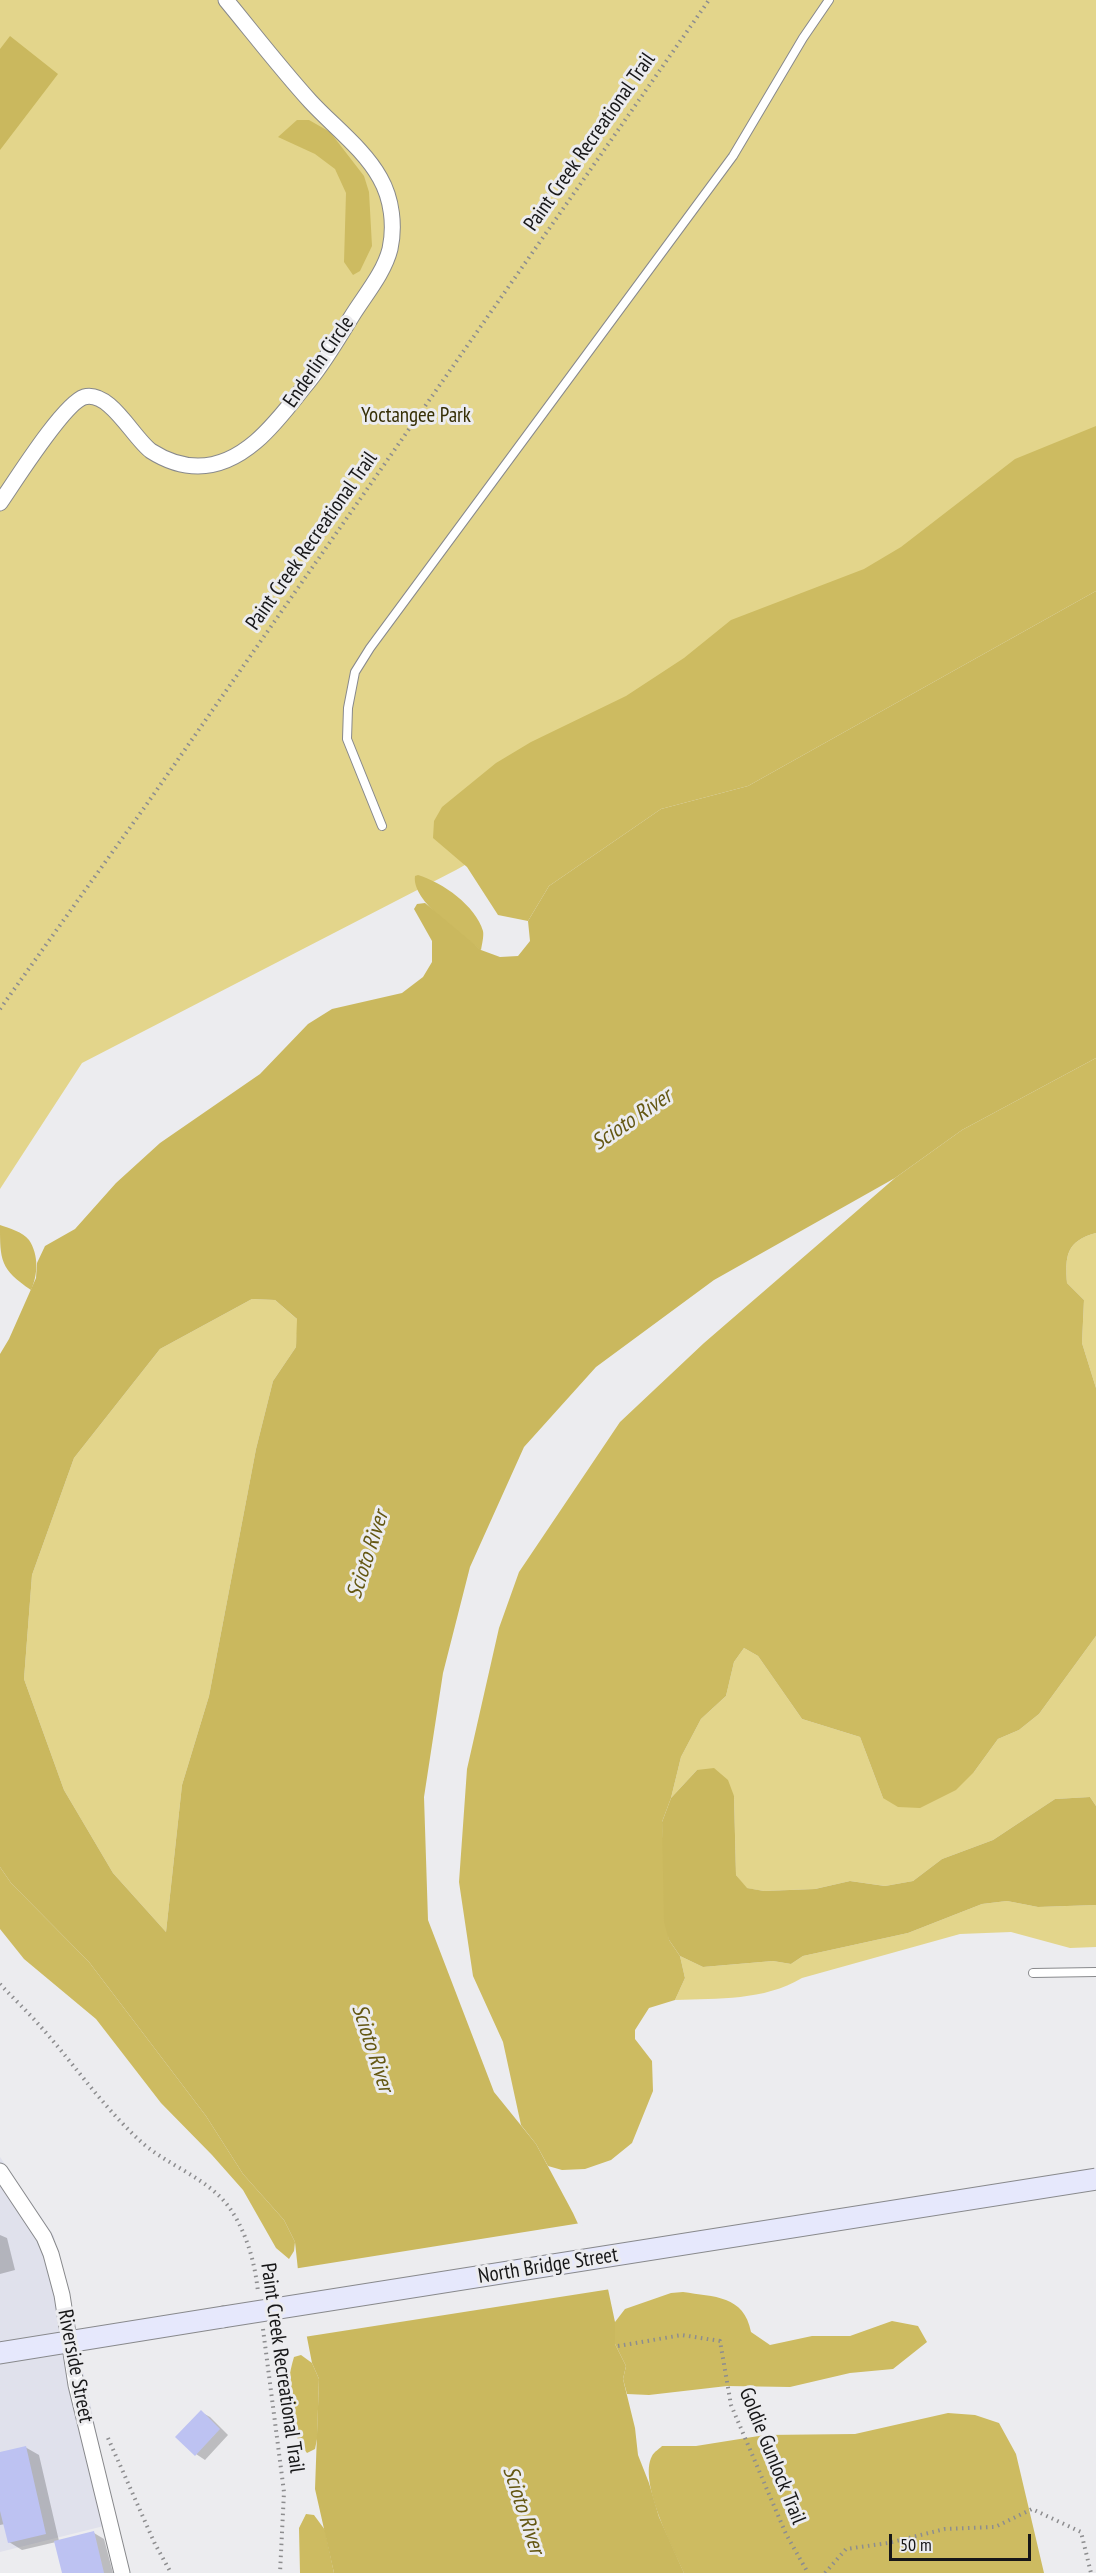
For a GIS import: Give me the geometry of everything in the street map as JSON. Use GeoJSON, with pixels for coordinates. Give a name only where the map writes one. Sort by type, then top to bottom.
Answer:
{"type":"FeatureCollection","features":[{"type":"Feature","properties":{"kind":"main road","name":"North Bridge Street"},"geometry":{"type":"LineString","coordinates":[[0,2353],[1096,2179]]}},
{"type":"Feature","properties":{"kind":"street","name":"Enderlin Circle"},"geometry":{"type":"LineString","coordinates":[[0,503],[53,428],[81,398],[93,396],[108,404],[150,451],[172,462],[199,466],[218,463],[238,454],[262,436],[313,377],[379,274],[389,250],[392,231],[391,214],[381,179],[368,161],[308,99],[226,0]]}},
{"type":"Feature","properties":{"kind":"street","name":"Riverside Street"},"geometry":{"type":"LineString","coordinates":[[0,2170],[44,2237],[51,2254],[70,2341],[76,2385],[122,2573]]}},
{"type":"Feature","properties":{"kind":"lane"},"geometry":{"type":"LineString","coordinates":[[382,826],[347,739],[348,708],[355,672],[376,638],[733,156],[803,38],[829,0]]}},
{"type":"Feature","properties":{"kind":"lane"},"geometry":{"type":"LineString","coordinates":[[1033,1973],[1096,1972]]}},
{"type":"Feature","properties":{"kind":"path","name":"Paint Creek Recreational Trail"},"geometry":{"type":"LineString","coordinates":[[0,1010],[709,0]]}},
{"type":"Feature","properties":{"kind":"path","name":"Paint Creek Recreational Trail"},"geometry":{"type":"LineString","coordinates":[[0,1984],[40,2025],[118,2119],[138,2139],[157,2156],[205,2185],[230,2208],[242,2230],[250,2253],[260,2300]]}},
{"type":"Feature","properties":{"kind":"path","name":"Paint Creek Recreational Trail"},"geometry":{"type":"LineString","coordinates":[[262,2323],[284,2492],[280,2573]]}},
{"type":"Feature","properties":{"kind":"path","name":"Goldie Gunlock Trail"},"geometry":{"type":"LineString","coordinates":[[618,2346],[682,2335],[720,2341],[731,2405],[786,2534],[808,2573]]}},
{"type":"Feature","properties":{"kind":"path"},"geometry":{"type":"LineString","coordinates":[[105,2433],[155,2544],[171,2573]]}},
{"type":"Feature","properties":{"kind":"path"},"geometry":{"type":"LineString","coordinates":[[825,2573],[846,2549],[945,2529],[995,2527],[1032,2509],[1081,2532],[1091,2573]]}},
{"type":"Feature","properties":{"kind":"shaded area"},"geometry":{"type":"Polygon","coordinates":[[[297,120],[309,120],[330,132],[364,176],[369,192],[372,246],[360,271],[353,275],[344,262],[346,193],[335,169],[315,154],[278,137],[297,120]]]}},
{"type":"Feature","properties":{"kind":"shaded area"},"geometry":{"type":"Polygon","coordinates":[[[1096,426],[1096,591],[748,786],[661,809],[549,886],[528,921],[498,915],[467,867],[433,838],[434,821],[442,807],[496,763],[531,742],[626,696],[684,658],[731,620],[864,569],[901,547],[1015,459],[1096,426]]]}},
{"type":"Feature","properties":{"kind":"shaded area"},"geometry":{"type":"Polygon","coordinates":[[[418,875],[447,889],[466,904],[483,931],[481,950],[429,907],[416,886],[415,876],[418,875]]]}},
{"type":"Feature","properties":{"kind":"shaded area"},"geometry":{"type":"Polygon","coordinates":[[[1096,1058],[1096,1233],[1086,1236],[1073,1245],[1067,1257],[1066,1273],[1067,1283],[1084,1300],[1082,1343],[1096,1388],[1096,1636],[1039,1714],[1019,1730],[998,1739],[974,1772],[956,1790],[920,1808],[898,1807],[883,1798],[860,1737],[802,1719],[758,1656],[744,1648],[734,1662],[726,1696],[701,1719],[681,1757],[671,1798],[662,1822],[669,1940],[680,1956],[685,1978],[675,2000],[649,2008],[635,2030],[635,2039],[652,2061],[653,2091],[632,2143],[611,2160],[585,2169],[562,2170],[548,2166],[536,2144],[521,2125],[503,2042],[473,1976],[459,1882],[467,1769],[499,1628],[519,1572],[620,1422],[704,1343],[895,1178],[962,1130],[1096,1058]]]}},
{"type":"Feature","properties":{"kind":"shaded area"},"geometry":{"type":"Polygon","coordinates":[[[0,1225],[23,1235],[29,1240],[35,1252],[35,1278],[31,1290],[13,1276],[4,1263],[0,1247],[0,1225]]]}},
{"type":"Feature","properties":{"kind":"shaded area"},"geometry":{"type":"Polygon","coordinates":[[[0,1867],[11,1883],[89,1962],[206,2116],[243,2174],[284,2220],[295,2242],[294,2251],[289,2259],[276,2248],[243,2190],[161,2103],[96,2019],[24,1959],[0,1929],[0,1867]]]}},
{"type":"Feature","properties":{"kind":"shaded area"},"geometry":{"type":"Polygon","coordinates":[[[0,2157],[54,2236],[116,2523],[0,2552],[0,2157]]]}},
{"type":"Feature","properties":{"kind":"shaded area"},"geometry":{"type":"Polygon","coordinates":[[[683,2292],[716,2297],[735,2304],[742,2311],[751,2332],[770,2345],[812,2336],[850,2336],[892,2321],[918,2326],[927,2342],[893,2369],[850,2373],[790,2387],[727,2386],[649,2395],[627,2394],[623,2379],[626,2366],[615,2344],[615,2322],[625,2309],[671,2293],[683,2292]]]}},
{"type":"Feature","properties":{"kind":"shaded area"},"geometry":{"type":"Polygon","coordinates":[[[301,2355],[312,2363],[319,2379],[317,2439],[315,2449],[307,2453],[294,2431],[288,2407],[289,2382],[294,2357],[301,2355]]]}},
{"type":"Feature","properties":{"kind":"shaded area"},"geometry":{"type":"Polygon","coordinates":[[[948,2413],[975,2415],[999,2423],[1016,2454],[1044,2573],[684,2573],[665,2532],[650,2482],[649,2467],[652,2456],[662,2446],[696,2446],[765,2435],[855,2434],[948,2413]]]}},
{"type":"Feature","properties":{"kind":"shaded area"},"geometry":{"type":"Polygon","coordinates":[[[306,2514],[314,2515],[325,2530],[334,2573],[300,2573],[299,2528],[306,2514]]]}},
{"type":"Feature","properties":{"kind":"green space","name":"Yoctangee Park"},"geometry":{"type":"Polygon","coordinates":[[[0,0],[1096,0],[1096,520],[949,591],[456,870],[82,1063],[0,1189],[0,0]]]}},
{"type":"Feature","properties":{"kind":"green space"},"geometry":{"type":"Polygon","coordinates":[[[1096,1233],[1096,1388],[1082,1343],[1084,1300],[1067,1283],[1066,1265],[1073,1245],[1086,1236],[1096,1233]]]}},
{"type":"Feature","properties":{"kind":"green space"},"geometry":{"type":"Polygon","coordinates":[[[252,1299],[275,1300],[298,1320],[296,1347],[273,1381],[256,1449],[209,1696],[182,1785],[166,1932],[113,1873],[64,1790],[24,1679],[32,1575],[74,1458],[160,1349],[252,1299]]]}},
{"type":"Feature","properties":{"kind":"green space"},"geometry":{"type":"Polygon","coordinates":[[[1096,1636],[1096,1806],[1090,1797],[1055,1799],[993,1840],[942,1859],[913,1881],[885,1886],[850,1881],[815,1889],[764,1891],[746,1888],[736,1875],[734,1796],[697,1770],[671,1798],[681,1757],[701,1719],[726,1696],[734,1662],[744,1648],[758,1656],[802,1719],[860,1737],[883,1798],[974,1772],[998,1739],[1019,1730],[1039,1714],[1096,1636]]]}},
{"type":"Feature","properties":{"kind":"green space"},"geometry":{"type":"Polygon","coordinates":[[[1007,1901],[1038,1907],[1096,1905],[1096,1947],[1070,1948],[1011,1932],[960,1934],[802,1978],[756,1995],[675,2000],[685,1978],[680,1956],[703,1967],[773,1961],[791,1964],[803,1956],[908,1933],[982,1904],[1007,1901]]]}},
{"type":"Feature","properties":{"kind":"water"},"geometry":{"type":"Polygon","coordinates":[[[10,36],[58,74],[0,150],[0,49],[10,36]]]}},
{"type":"Feature","properties":{"kind":"water","name":"Scioto River"},"geometry":{"type":"Polygon","coordinates":[[[1096,591],[1096,1058],[962,1130],[895,1178],[714,1280],[596,1367],[524,1447],[470,1567],[443,1673],[424,1797],[428,1920],[494,2092],[536,2144],[573,2213],[608,2289],[615,2322],[615,2344],[626,2366],[623,2379],[635,2428],[638,2455],[659,2517],[684,2573],[334,2573],[315,2489],[319,2379],[312,2363],[303,2317],[295,2242],[284,2220],[243,2174],[206,2116],[89,1962],[11,1883],[0,1867],[0,1354],[36,1278],[37,1263],[45,1246],[75,1229],[116,1183],[160,1143],[260,1074],[308,1024],[332,1009],[402,993],[423,977],[432,962],[432,941],[414,909],[417,904],[425,903],[481,950],[500,957],[518,956],[530,941],[528,921],[549,886],[661,809],[748,786],[1096,591]],[[252,1299],[160,1349],[74,1458],[32,1575],[24,1679],[64,1790],[113,1873],[166,1932],[182,1785],[209,1696],[256,1449],[273,1381],[296,1347],[297,1319],[275,1300],[252,1299]]]}},
{"type":"Feature","properties":{"kind":"water"},"geometry":{"type":"Polygon","coordinates":[[[714,1768],[728,1780],[734,1796],[736,1875],[747,1888],[764,1891],[815,1889],[850,1881],[885,1886],[913,1881],[942,1859],[993,1840],[1055,1799],[1090,1797],[1096,1806],[1096,1905],[1038,1907],[1007,1901],[982,1904],[908,1933],[803,1956],[791,1964],[773,1961],[703,1967],[680,1956],[669,1940],[664,1922],[662,1822],[671,1798],[697,1770],[714,1768]]]}},
{"type":"Feature","properties":{"kind":"pier"},"geometry":{"type":"Polygon","coordinates":[[[581,2223],[611,2289],[304,2337],[293,2269],[581,2223]]]}},
{"type":"Feature","properties":{"kind":"building"},"geometry":{"type":"Polygon","coordinates":[[[201,2410],[220,2429],[195,2456],[175,2437],[201,2410]]]}},
{"type":"Feature","properties":{"kind":"building"},"geometry":{"type":"Polygon","coordinates":[[[26,2446],[46,2534],[8,2543],[0,2511],[0,2452],[26,2446]]]}},
{"type":"Feature","properties":{"kind":"building"},"geometry":{"type":"Polygon","coordinates":[[[94,2531],[104,2573],[62,2573],[54,2541],[94,2531]]]}}]}
